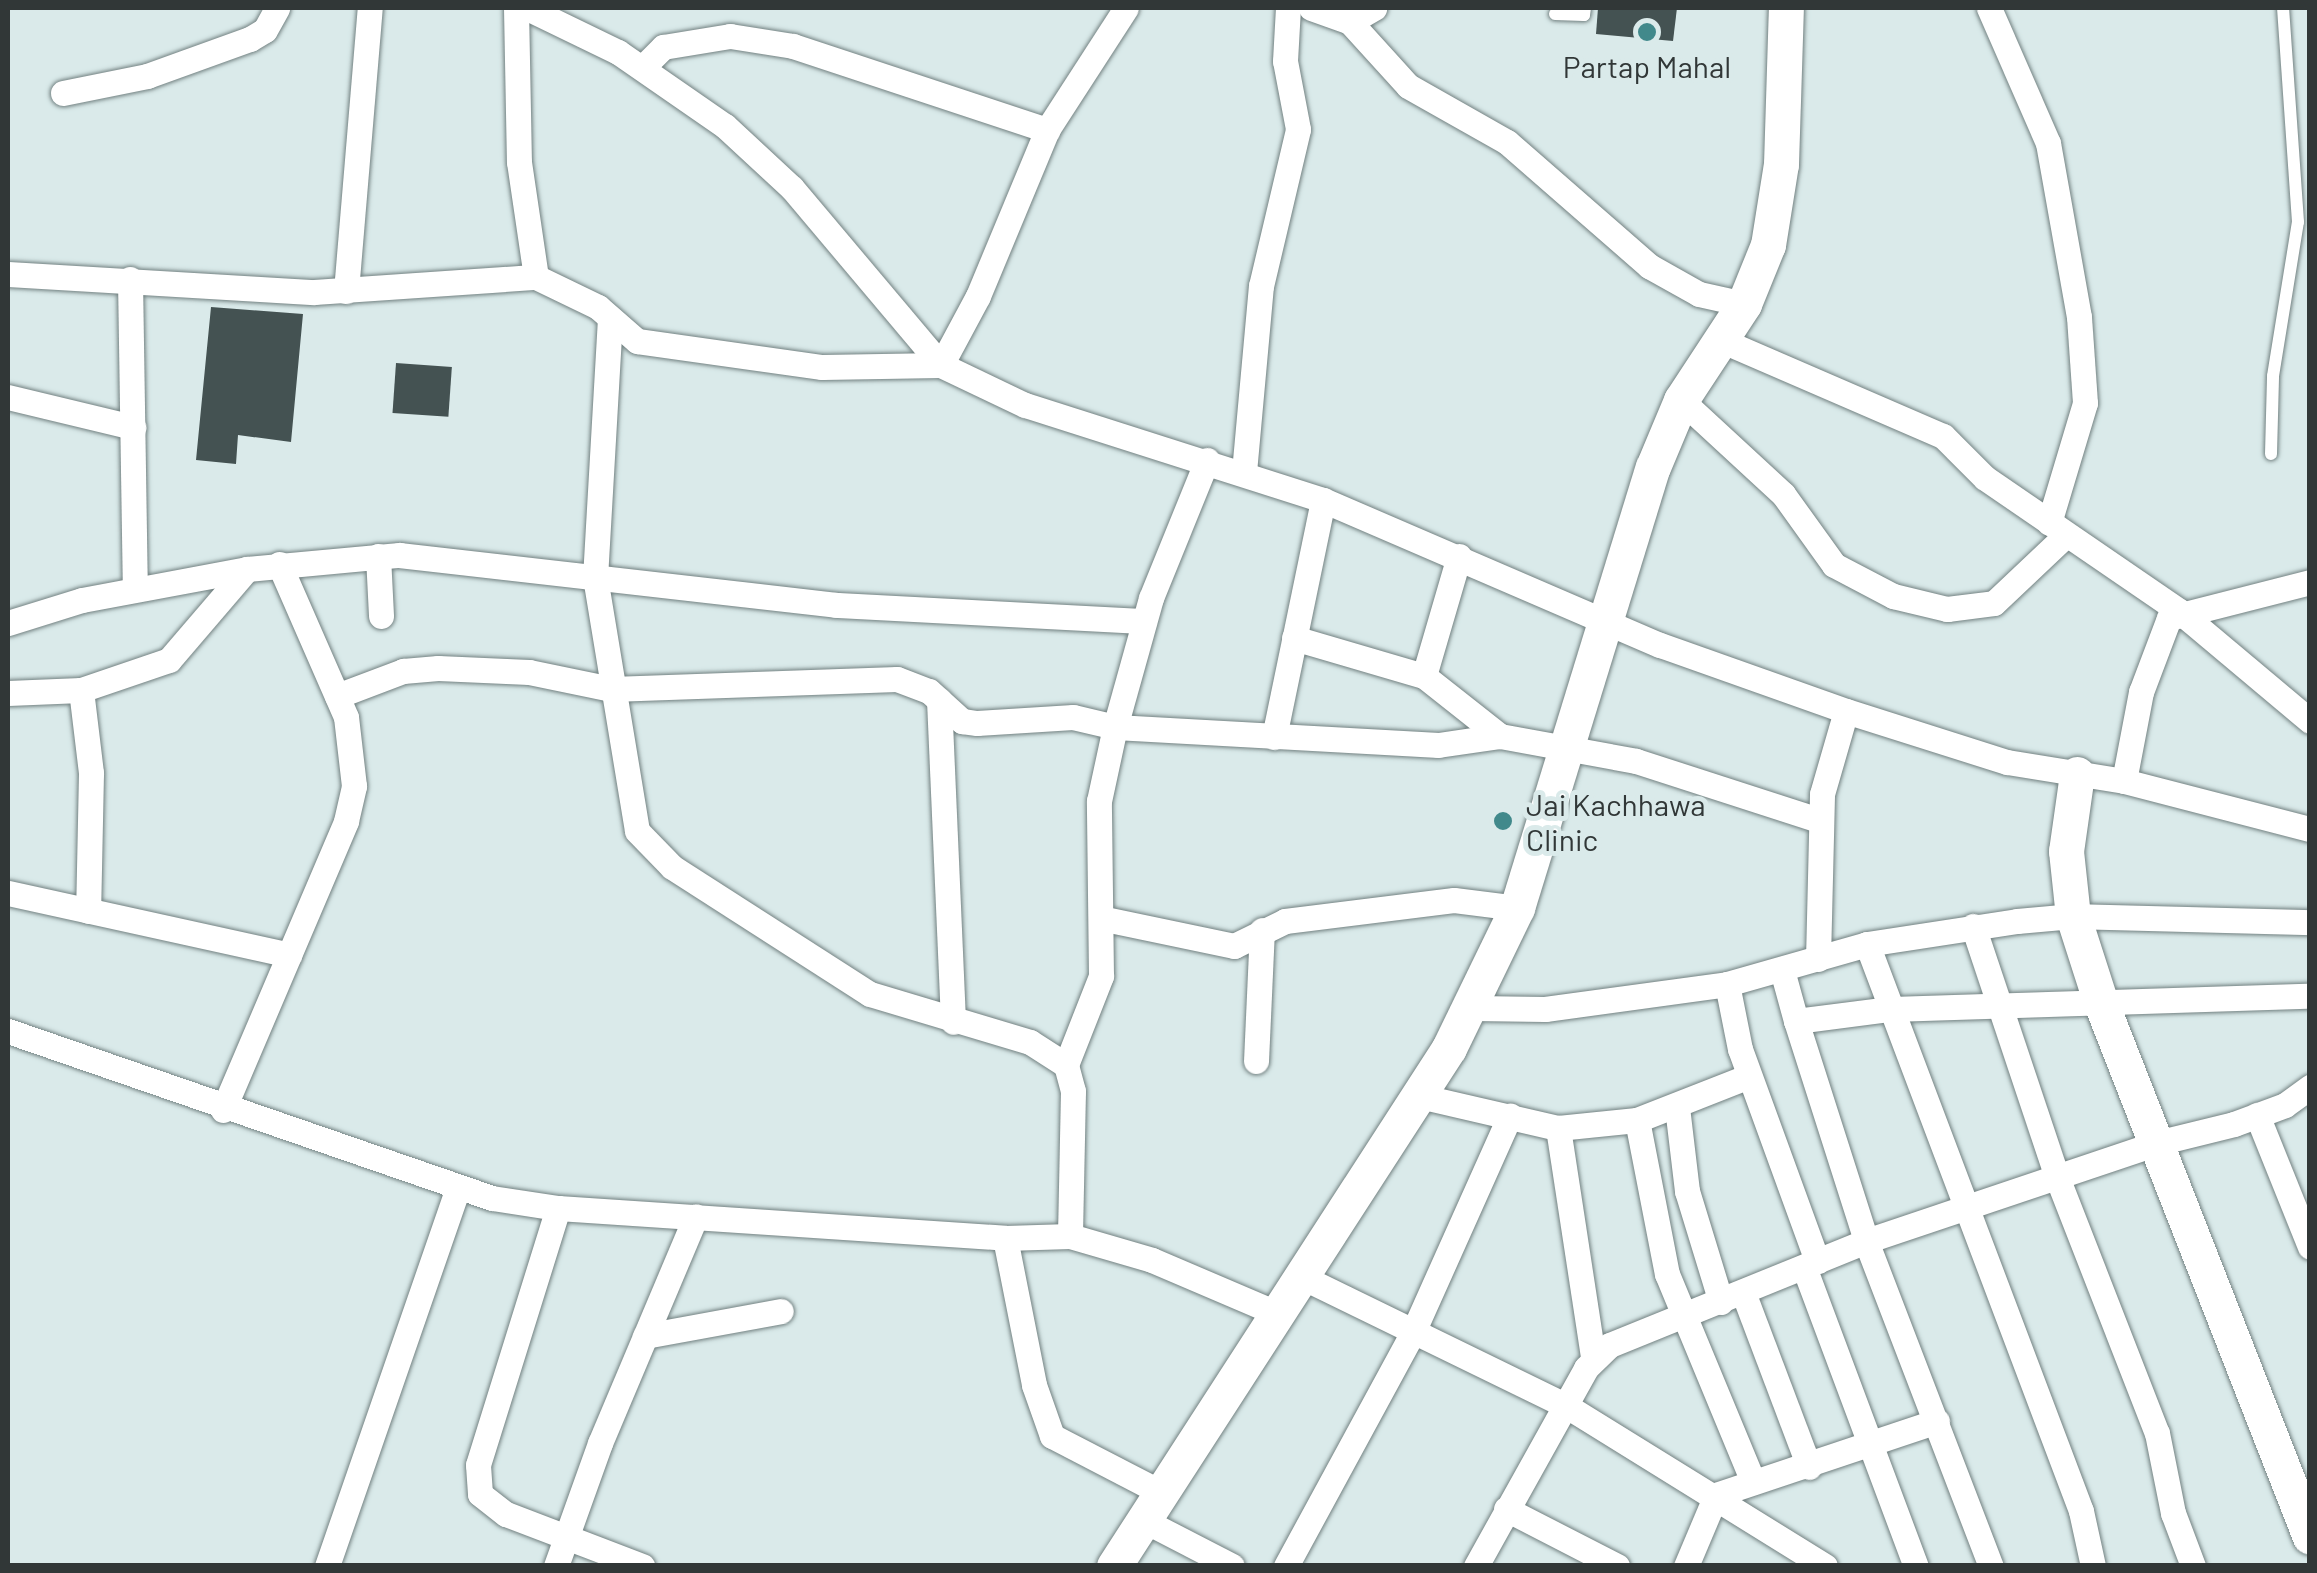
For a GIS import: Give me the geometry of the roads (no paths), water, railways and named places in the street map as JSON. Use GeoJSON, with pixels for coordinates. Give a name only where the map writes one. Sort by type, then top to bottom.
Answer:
{"type":"FeatureCollection","features":[{"type":"Feature","properties":{"kind":"street"},"geometry":{"type":"LineString","coordinates":[[63,92],[147,76],[250,39],[265,30],[277,8]]}},
{"type":"Feature","properties":{"kind":"street"},"geometry":{"type":"LineString","coordinates":[[346,291],[370,8]]}},
{"type":"Feature","properties":{"kind":"street"},"geometry":{"type":"LineString","coordinates":[[516,8],[519,162],[536,277]]}},
{"type":"Feature","properties":{"kind":"street"},"geometry":{"type":"LineString","coordinates":[[528,8],[642,68],[725,126],[792,188],[941,365],[1025,405],[1323,500],[1610,624],[1846,711],[2006,762],[2124,781],[2310,828]]}},
{"type":"Feature","properties":{"kind":"street"},"geometry":{"type":"LineString","coordinates":[[941,365],[978,296],[1047,130],[1126,8]]}},
{"type":"Feature","properties":{"kind":"street"},"geometry":{"type":"LineString","coordinates":[[1244,472],[1261,286],[1298,129],[1285,61],[1288,8]]}},
{"type":"Feature","properties":{"kind":"street"},"geometry":{"type":"LineString","coordinates":[[1312,8],[1350,22],[1408,86],[1506,142],[1648,266],[1699,294],[1744,304]]}},
{"type":"Feature","properties":{"kind":"street"},"geometry":{"type":"LineString","coordinates":[[1350,22],[1374,8]]}},
{"type":"Feature","properties":{"kind":"street"},"geometry":{"type":"LineString","coordinates":[[1114,1566],[1473,1008],[1516,908],[1572,748],[1654,467],[1681,400],[1744,304],[1768,245],[1781,164],[1786,8]]}},
{"type":"Feature","properties":{"kind":"street"},"geometry":{"type":"LineString","coordinates":[[1681,400],[1783,494],[1834,565],[1893,596],[1947,609],[1994,603],[2058,529],[2086,403],[2080,316],[2042,126],[1989,8]]}},
{"type":"Feature","properties":{"kind":"street"},"geometry":{"type":"LineString","coordinates":[[642,68],[664,48],[730,36],[793,46],[1047,130]]}},
{"type":"Feature","properties":{"kind":"street"},"geometry":{"type":"LineString","coordinates":[[8,274],[346,291],[536,277],[610,318],[638,341],[716,356],[858,368],[941,365]]}},
{"type":"Feature","properties":{"kind":"street"},"geometry":{"type":"LineString","coordinates":[[130,279],[135,589]]}},
{"type":"Feature","properties":{"kind":"street"},"geometry":{"type":"LineString","coordinates":[[610,318],[595,576],[628,804],[638,831],[655,853],[870,994],[1030,1042],[1066,1065]]}},
{"type":"Feature","properties":{"kind":"street"},"geometry":{"type":"LineString","coordinates":[[1722,341],[1924,425],[2058,529],[2179,611],[2310,722]]}},
{"type":"Feature","properties":{"kind":"street"},"geometry":{"type":"LineString","coordinates":[[8,397],[132,428]]}},
{"type":"Feature","properties":{"kind":"street"},"geometry":{"type":"LineString","coordinates":[[1070,1236],[1074,1091],[1066,1065],[1101,976],[1105,919],[1099,801],[1144,621],[1206,460]]}},
{"type":"Feature","properties":{"kind":"street"},"geometry":{"type":"LineString","coordinates":[[1274,737],[1323,500]]}},
{"type":"Feature","properties":{"kind":"street"},"geometry":{"type":"LineString","coordinates":[[378,556],[380,616]]}},
{"type":"Feature","properties":{"kind":"street"},"geometry":{"type":"LineString","coordinates":[[8,623],[135,589],[279,564],[378,556],[595,576],[836,605],[1144,621]]}},
{"type":"Feature","properties":{"kind":"street"},"geometry":{"type":"LineString","coordinates":[[1424,676],[1459,556]]}},
{"type":"Feature","properties":{"kind":"street"},"geometry":{"type":"LineString","coordinates":[[223,1110],[346,821],[354,786],[354,755],[337,696],[279,564]]}},
{"type":"Feature","properties":{"kind":"street"},"geometry":{"type":"LineString","coordinates":[[8,693],[81,690],[170,660],[248,569]]}},
{"type":"Feature","properties":{"kind":"street"},"geometry":{"type":"LineString","coordinates":[[2124,781],[2151,659],[2179,611],[2310,582]]}},
{"type":"Feature","properties":{"kind":"street"},"geometry":{"type":"LineString","coordinates":[[1294,638],[1424,676],[1500,736]]}},
{"type":"Feature","properties":{"kind":"street"},"geometry":{"type":"LineString","coordinates":[[337,696],[403,671],[438,668],[529,672],[611,689],[884,679],[913,684],[962,721],[1073,717],[1116,727],[1438,746],[1500,736],[1572,748],[1725,787],[1819,820]]}},
{"type":"Feature","properties":{"kind":"street"},"geometry":{"type":"LineString","coordinates":[[81,690],[91,772],[88,911]]}},
{"type":"Feature","properties":{"kind":"street"},"geometry":{"type":"LineString","coordinates":[[939,700],[954,1022]]}},
{"type":"Feature","properties":{"kind":"street"},"geometry":{"type":"LineString","coordinates":[[1818,958],[1819,820],[1846,711]]}},
{"type":"Feature","properties":{"kind":"street"},"geometry":{"type":"LineString","coordinates":[[2077,774],[2066,851],[2074,916],[2100,1003],[2310,1537]]}},
{"type":"Feature","properties":{"kind":"street"},"geometry":{"type":"LineString","coordinates":[[8,893],[289,954]]}},
{"type":"Feature","properties":{"kind":"street"},"geometry":{"type":"LineString","coordinates":[[1105,919],[1234,946],[1285,921],[1454,900],[1516,908]]}},
{"type":"Feature","properties":{"kind":"street"},"geometry":{"type":"LineString","coordinates":[[1473,1008],[1545,1010],[1727,984],[1867,944],[1973,926],[2074,916],[2310,922]]}},
{"type":"Feature","properties":{"kind":"street"},"geometry":{"type":"LineString","coordinates":[[1973,926],[2058,1177],[2158,1433],[2173,1513],[2192,1566]]}},
{"type":"Feature","properties":{"kind":"street"},"geometry":{"type":"LineString","coordinates":[[1256,1061],[1262,930]]}},
{"type":"Feature","properties":{"kind":"street"},"geometry":{"type":"LineString","coordinates":[[1867,944],[1888,1009],[2081,1511],[2093,1566]]}},
{"type":"Feature","properties":{"kind":"street"},"geometry":{"type":"LineString","coordinates":[[1782,970],[1866,1241],[1991,1566]]}},
{"type":"Feature","properties":{"kind":"street"},"geometry":{"type":"LineString","coordinates":[[1727,984],[1749,1076],[1810,1264],[1916,1566]]}},
{"type":"Feature","properties":{"kind":"street"},"geometry":{"type":"LineString","coordinates":[[1796,1021],[1888,1009],[2310,996]]}},
{"type":"Feature","properties":{"kind":"street"},"geometry":{"type":"LineString","coordinates":[[8,1031],[457,1190],[558,1208],[1005,1238],[1070,1236],[1152,1260],[1276,1313]]}},
{"type":"Feature","properties":{"kind":"street"},"geometry":{"type":"LineString","coordinates":[[1419,1096],[1558,1128],[1637,1120],[1749,1076]]}},
{"type":"Feature","properties":{"kind":"street"},"geometry":{"type":"LineString","coordinates":[[1476,1566],[1593,1356],[1866,1241],[2157,1143],[2257,1115],[2310,1086]]}},
{"type":"Feature","properties":{"kind":"street"},"geometry":{"type":"LineString","coordinates":[[1677,1107],[1687,1192],[1809,1467]]}},
{"type":"Feature","properties":{"kind":"street"},"geometry":{"type":"LineString","coordinates":[[1286,1566],[1414,1330],[1510,1115]]}},
{"type":"Feature","properties":{"kind":"street"},"geometry":{"type":"LineString","coordinates":[[2257,1115],[2310,1248]]}},
{"type":"Feature","properties":{"kind":"street"},"geometry":{"type":"LineString","coordinates":[[1637,1120],[1658,1245],[1753,1482]]}},
{"type":"Feature","properties":{"kind":"street"},"geometry":{"type":"LineString","coordinates":[[1558,1128],[1593,1356]]}},
{"type":"Feature","properties":{"kind":"street"},"geometry":{"type":"LineString","coordinates":[[327,1566],[457,1190]]}},
{"type":"Feature","properties":{"kind":"street"},"geometry":{"type":"LineString","coordinates":[[558,1208],[477,1480],[487,1503],[642,1566]]}},
{"type":"Feature","properties":{"kind":"street"},"geometry":{"type":"LineString","coordinates":[[556,1566],[696,1216]]}},
{"type":"Feature","properties":{"kind":"street"},"geometry":{"type":"LineString","coordinates":[[1005,1238],[1034,1385],[1052,1436],[1232,1566]]}},
{"type":"Feature","properties":{"kind":"street"},"geometry":{"type":"LineString","coordinates":[[1300,1276],[1565,1405],[1716,1495],[1784,1556],[1826,1566]]}},
{"type":"Feature","properties":{"kind":"street"},"geometry":{"type":"LineString","coordinates":[[645,1336],[780,1311]]}},
{"type":"Feature","properties":{"kind":"street"},"geometry":{"type":"LineString","coordinates":[[1686,1566],[1716,1495],[1938,1421]]}},
{"type":"Feature","properties":{"kind":"street"},"geometry":{"type":"LineString","coordinates":[[1506,1509],[1618,1566]]}},
{"type":"Feature","properties":{"kind":"lane"},"geometry":{"type":"LineString","coordinates":[[1555,14],[1584,15],[1584,8]]}},
{"type":"Feature","properties":{"kind":"lane"},"geometry":{"type":"LineString","coordinates":[[2271,454],[2273,376],[2302,262],[2283,8]]}},
{"type":"Feature","properties":{"kind":"place","name":"Partap Mahal"},"geometry":{"type":"Point","coordinates":[1647,32]}},
{"type":"Feature","properties":{"kind":"place","name":"Jai Kachhawa Clinic"},"geometry":{"type":"Point","coordinates":[1503,821]}}]}
